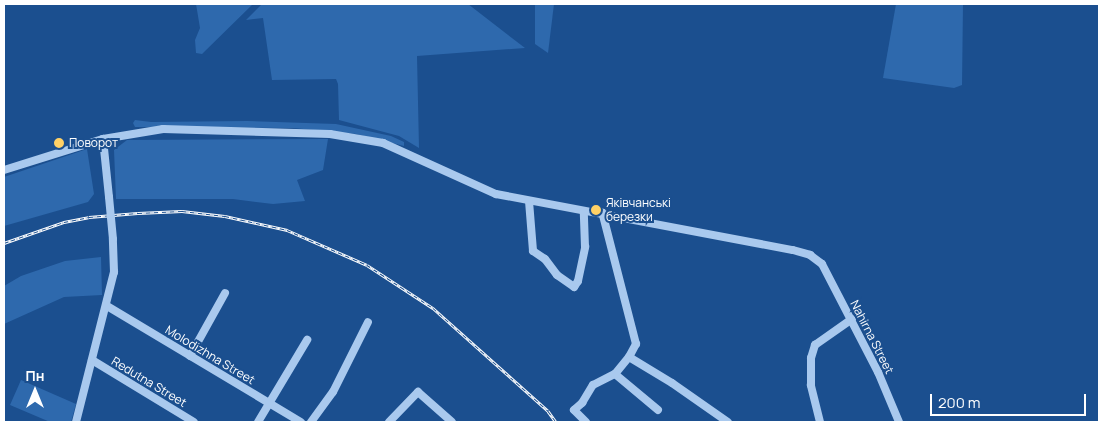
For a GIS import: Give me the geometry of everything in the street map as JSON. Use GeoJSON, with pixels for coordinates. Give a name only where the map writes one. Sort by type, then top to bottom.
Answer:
{"type":"FeatureCollection","features":[{"type":"Feature","properties":{"kind":"street"},"geometry":{"type":"LineString","coordinates":[[4,170],[103,139],[163,129],[330,134],[383,143],[496,194],[584,212],[602,212],[636,344],[629,357],[615,374],[594,385],[582,403],[574,410],[586,422]]}},
{"type":"Feature","properties":{"kind":"street"},"geometry":{"type":"LineString","coordinates":[[78,422],[114,272],[113,239],[103,139]]}},
{"type":"Feature","properties":{"kind":"street"},"geometry":{"type":"LineString","coordinates":[[529,201],[532,251],[545,259],[556,275],[574,287],[578,281],[584,247],[584,212]]}},
{"type":"Feature","properties":{"kind":"street","name":"Nahirna Street"},"geometry":{"type":"LineString","coordinates":[[602,212],[810,255],[822,264],[852,319],[878,372],[899,422]]}},
{"type":"Feature","properties":{"kind":"street"},"geometry":{"type":"LineString","coordinates":[[190,356],[226,293]]}},
{"type":"Feature","properties":{"kind":"street","name":"Molodizhna Street"},"geometry":{"type":"LineString","coordinates":[[107,306],[301,422]]}},
{"type":"Feature","properties":{"kind":"street"},"geometry":{"type":"LineString","coordinates":[[820,422],[811,385],[811,358],[815,345],[852,319]]}},
{"type":"Feature","properties":{"kind":"street"},"geometry":{"type":"LineString","coordinates":[[311,422],[333,392],[368,322]]}},
{"type":"Feature","properties":{"kind":"street"},"geometry":{"type":"LineString","coordinates":[[258,422],[308,340]]}},
{"type":"Feature","properties":{"kind":"street"},"geometry":{"type":"LineString","coordinates":[[629,357],[672,383],[728,422]]}},
{"type":"Feature","properties":{"kind":"street","name":"Redutna Street"},"geometry":{"type":"LineString","coordinates":[[92,360],[194,422]]}},
{"type":"Feature","properties":{"kind":"street"},"geometry":{"type":"LineString","coordinates":[[615,374],[658,410]]}},
{"type":"Feature","properties":{"kind":"street"},"geometry":{"type":"LineString","coordinates":[[390,422],[418,392],[452,422]]}},
{"type":"Feature","properties":{"kind":"shaded area"},"geometry":{"type":"Polygon","coordinates":[[[196,4],[253,4],[202,54],[196,53],[195,40],[200,28],[196,4]]]}},
{"type":"Feature","properties":{"kind":"shaded area"},"geometry":{"type":"Polygon","coordinates":[[[262,4],[468,4],[525,48],[417,56],[419,148],[399,136],[339,120],[338,84],[336,79],[272,80],[263,18],[246,20],[262,4]]]}},
{"type":"Feature","properties":{"kind":"shaded area"},"geometry":{"type":"Polygon","coordinates":[[[535,4],[554,4],[548,53],[535,44],[535,4]]]}},
{"type":"Feature","properties":{"kind":"shaded area"},"geometry":{"type":"Polygon","coordinates":[[[896,4],[963,4],[962,85],[954,88],[883,78],[896,4]]]}},
{"type":"Feature","properties":{"kind":"shaded area"},"geometry":{"type":"Polygon","coordinates":[[[135,120],[151,122],[247,121],[336,124],[391,136],[404,142],[404,146],[356,134],[293,128],[135,127],[133,123],[135,120]]]}},
{"type":"Feature","properties":{"kind":"shaded area"},"geometry":{"type":"Polygon","coordinates":[[[328,139],[323,170],[297,180],[305,201],[273,204],[233,199],[116,199],[114,150],[127,140],[328,139]]]}},
{"type":"Feature","properties":{"kind":"shaded area"},"geometry":{"type":"Polygon","coordinates":[[[87,149],[94,194],[88,202],[4,226],[4,177],[87,149]]]}},
{"type":"Feature","properties":{"kind":"shaded area"},"geometry":{"type":"Polygon","coordinates":[[[101,257],[102,295],[64,297],[4,324],[4,286],[21,276],[65,261],[101,257]]]}},
{"type":"Feature","properties":{"kind":"shaded area"},"geometry":{"type":"Polygon","coordinates":[[[21,380],[76,404],[71,422],[50,422],[10,405],[21,380]]]}},
{"type":"Feature","properties":{"kind":"railway"},"geometry":{"type":"LineString","coordinates":[[4,243],[64,222],[89,217],[138,213],[182,211],[225,216],[287,230],[367,265],[433,308],[548,411],[556,422]]}},
{"type":"Feature","properties":{"kind":"place","name":"Поворот"},"geometry":{"type":"Point","coordinates":[59,143]}},
{"type":"Feature","properties":{"kind":"place","name":"Яківчанські березки"},"geometry":{"type":"Point","coordinates":[596,210]}}]}
